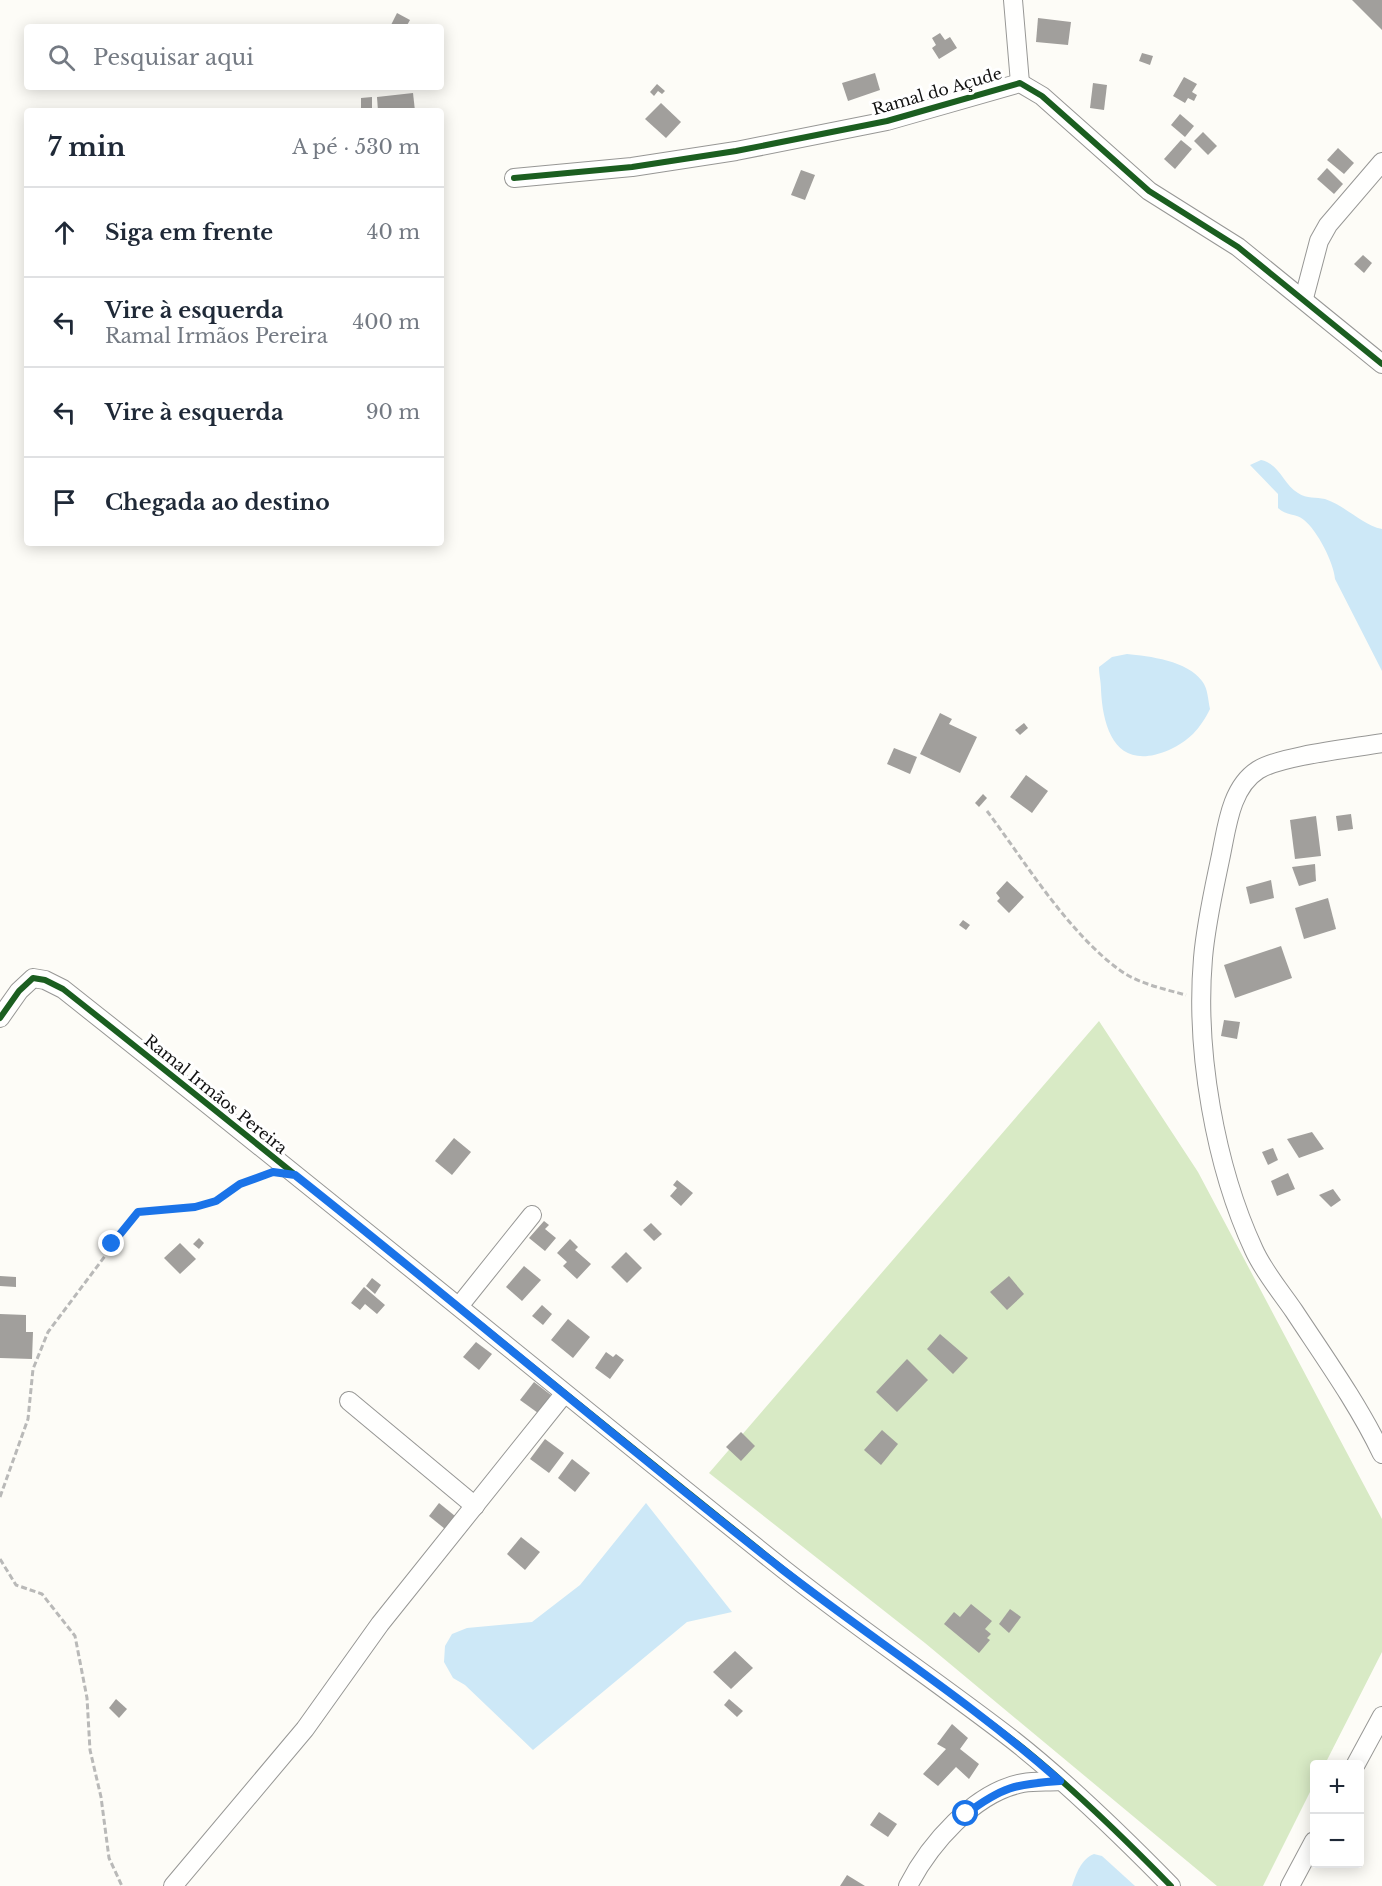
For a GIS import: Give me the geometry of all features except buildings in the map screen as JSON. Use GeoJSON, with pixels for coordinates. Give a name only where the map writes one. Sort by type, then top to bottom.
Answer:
{"type":"FeatureCollection","features":[{"type":"Feature","properties":{"kind":"street"},"geometry":{"type":"LineString","coordinates":[[1013,0],[1020,83]]}},
{"type":"Feature","properties":{"kind":"street","name":"Ramal do Açude"},"geometry":{"type":"LineString","coordinates":[[514,178],[633,167],[736,151],[887,121],[1020,83],[1042,96],[1149,191],[1238,247],[1304,298],[1382,364]]}},
{"type":"Feature","properties":{"kind":"street"},"geometry":{"type":"LineString","coordinates":[[1304,298],[1319,241],[1328,225],[1382,162]]}},
{"type":"Feature","properties":{"kind":"street"},"geometry":{"type":"LineString","coordinates":[[1382,743],[1276,763],[1258,770],[1243,784],[1231,808],[1209,910],[1203,959],[1204,1050],[1223,1168],[1255,1252],[1366,1420],[1382,1454]]}},
{"type":"Feature","properties":{"kind":"street","name":"Ramal Irmãos Pereira"},"geometry":{"type":"LineString","coordinates":[[0,1018],[19,992],[33,978],[45,980],[63,989],[460,1305],[564,1394],[785,1571],[1016,1742],[1129,1843],[1171,1886]]}},
{"type":"Feature","properties":{"kind":"street"},"geometry":{"type":"LineString","coordinates":[[460,1305],[532,1215]]}},
{"type":"Feature","properties":{"kind":"street"},"geometry":{"type":"LineString","coordinates":[[173,1886],[305,1729],[380,1624],[564,1394]]}},
{"type":"Feature","properties":{"kind":"street"},"geometry":{"type":"LineString","coordinates":[[349,1401],[475,1506]]}},
{"type":"Feature","properties":{"kind":"street"},"geometry":{"type":"LineString","coordinates":[[1358,1760],[1382,1716]]}},
{"type":"Feature","properties":{"kind":"street"},"geometry":{"type":"LineString","coordinates":[[908,1886],[924,1855],[941,1835],[994,1793],[1022,1783],[1060,1781]]}},
{"type":"Feature","properties":{"kind":"street"},"geometry":{"type":"LineString","coordinates":[[1290,1886],[1310,1848]]}},
{"type":"Feature","properties":{"kind":"path"},"geometry":{"type":"LineString","coordinates":[[987,811],[1079,932],[1122,971],[1156,988],[1203,998]]}},
{"type":"Feature","properties":{"kind":"path"},"geometry":{"type":"LineString","coordinates":[[0,1497],[28,1419],[33,1369],[48,1332],[138,1212],[195,1207],[216,1201],[240,1184],[273,1172],[295,1175]]}},
{"type":"Feature","properties":{"kind":"path"},"geometry":{"type":"LineString","coordinates":[[0,1559],[16,1585],[42,1594],[75,1636],[87,1698],[90,1750],[101,1797],[109,1858],[122,1886]]}},
{"type":"Feature","properties":{"kind":"green space"},"geometry":{"type":"Polygon","coordinates":[[[1099,1021],[1198,1172],[1382,1519],[1382,1652],[1327,1760],[1310,1760],[1310,1792],[1263,1886],[1217,1886],[925,1643],[709,1473],[1099,1021]]]}},
{"type":"Feature","properties":{"kind":"water"},"geometry":{"type":"Polygon","coordinates":[[[1261,460],[1273,466],[1298,493],[1333,502],[1368,524],[1382,529],[1382,671],[1335,579],[1332,564],[1319,539],[1304,520],[1278,508],[1278,494],[1250,465],[1261,460]]]}},
{"type":"Feature","properties":{"kind":"water"},"geometry":{"type":"Polygon","coordinates":[[[1127,654],[1157,658],[1178,664],[1196,674],[1206,687],[1210,709],[1206,716],[1188,738],[1169,750],[1137,756],[1126,752],[1110,733],[1102,706],[1099,667],[1112,657],[1127,654]]]}},
{"type":"Feature","properties":{"kind":"water"},"geometry":{"type":"Polygon","coordinates":[[[646,1503],[732,1612],[687,1622],[533,1750],[465,1685],[453,1678],[444,1662],[445,1646],[452,1634],[467,1628],[532,1622],[580,1585],[646,1503]]]}},
{"type":"Feature","properties":{"kind":"water"},"geometry":{"type":"Polygon","coordinates":[[[1094,1854],[1102,1856],[1135,1886],[1072,1886],[1082,1863],[1094,1854]]]}},
{"type":"Feature","properties":{"kind":"cycle path"},"geometry":{"type":"LineString","coordinates":[[514,178],[632,167],[736,151],[887,121],[1020,83],[1042,96],[1149,191],[1238,247],[1382,364]]}},
{"type":"Feature","properties":{"kind":"cycle path"},"geometry":{"type":"LineString","coordinates":[[0,1018],[19,991],[33,978],[45,980],[63,989],[772,1560],[1034,1757],[1094,1810],[1171,1886]]}},
{"type":"Feature","properties":{"kind":"route"},"geometry":{"type":"LineString","coordinates":[[112,1244],[138,1212],[195,1207],[216,1201],[240,1184],[273,1172],[295,1175],[460,1305],[564,1394],[785,1571],[1016,1742],[1060,1781],[1022,1783],[994,1793],[966,1814]]}}]}
